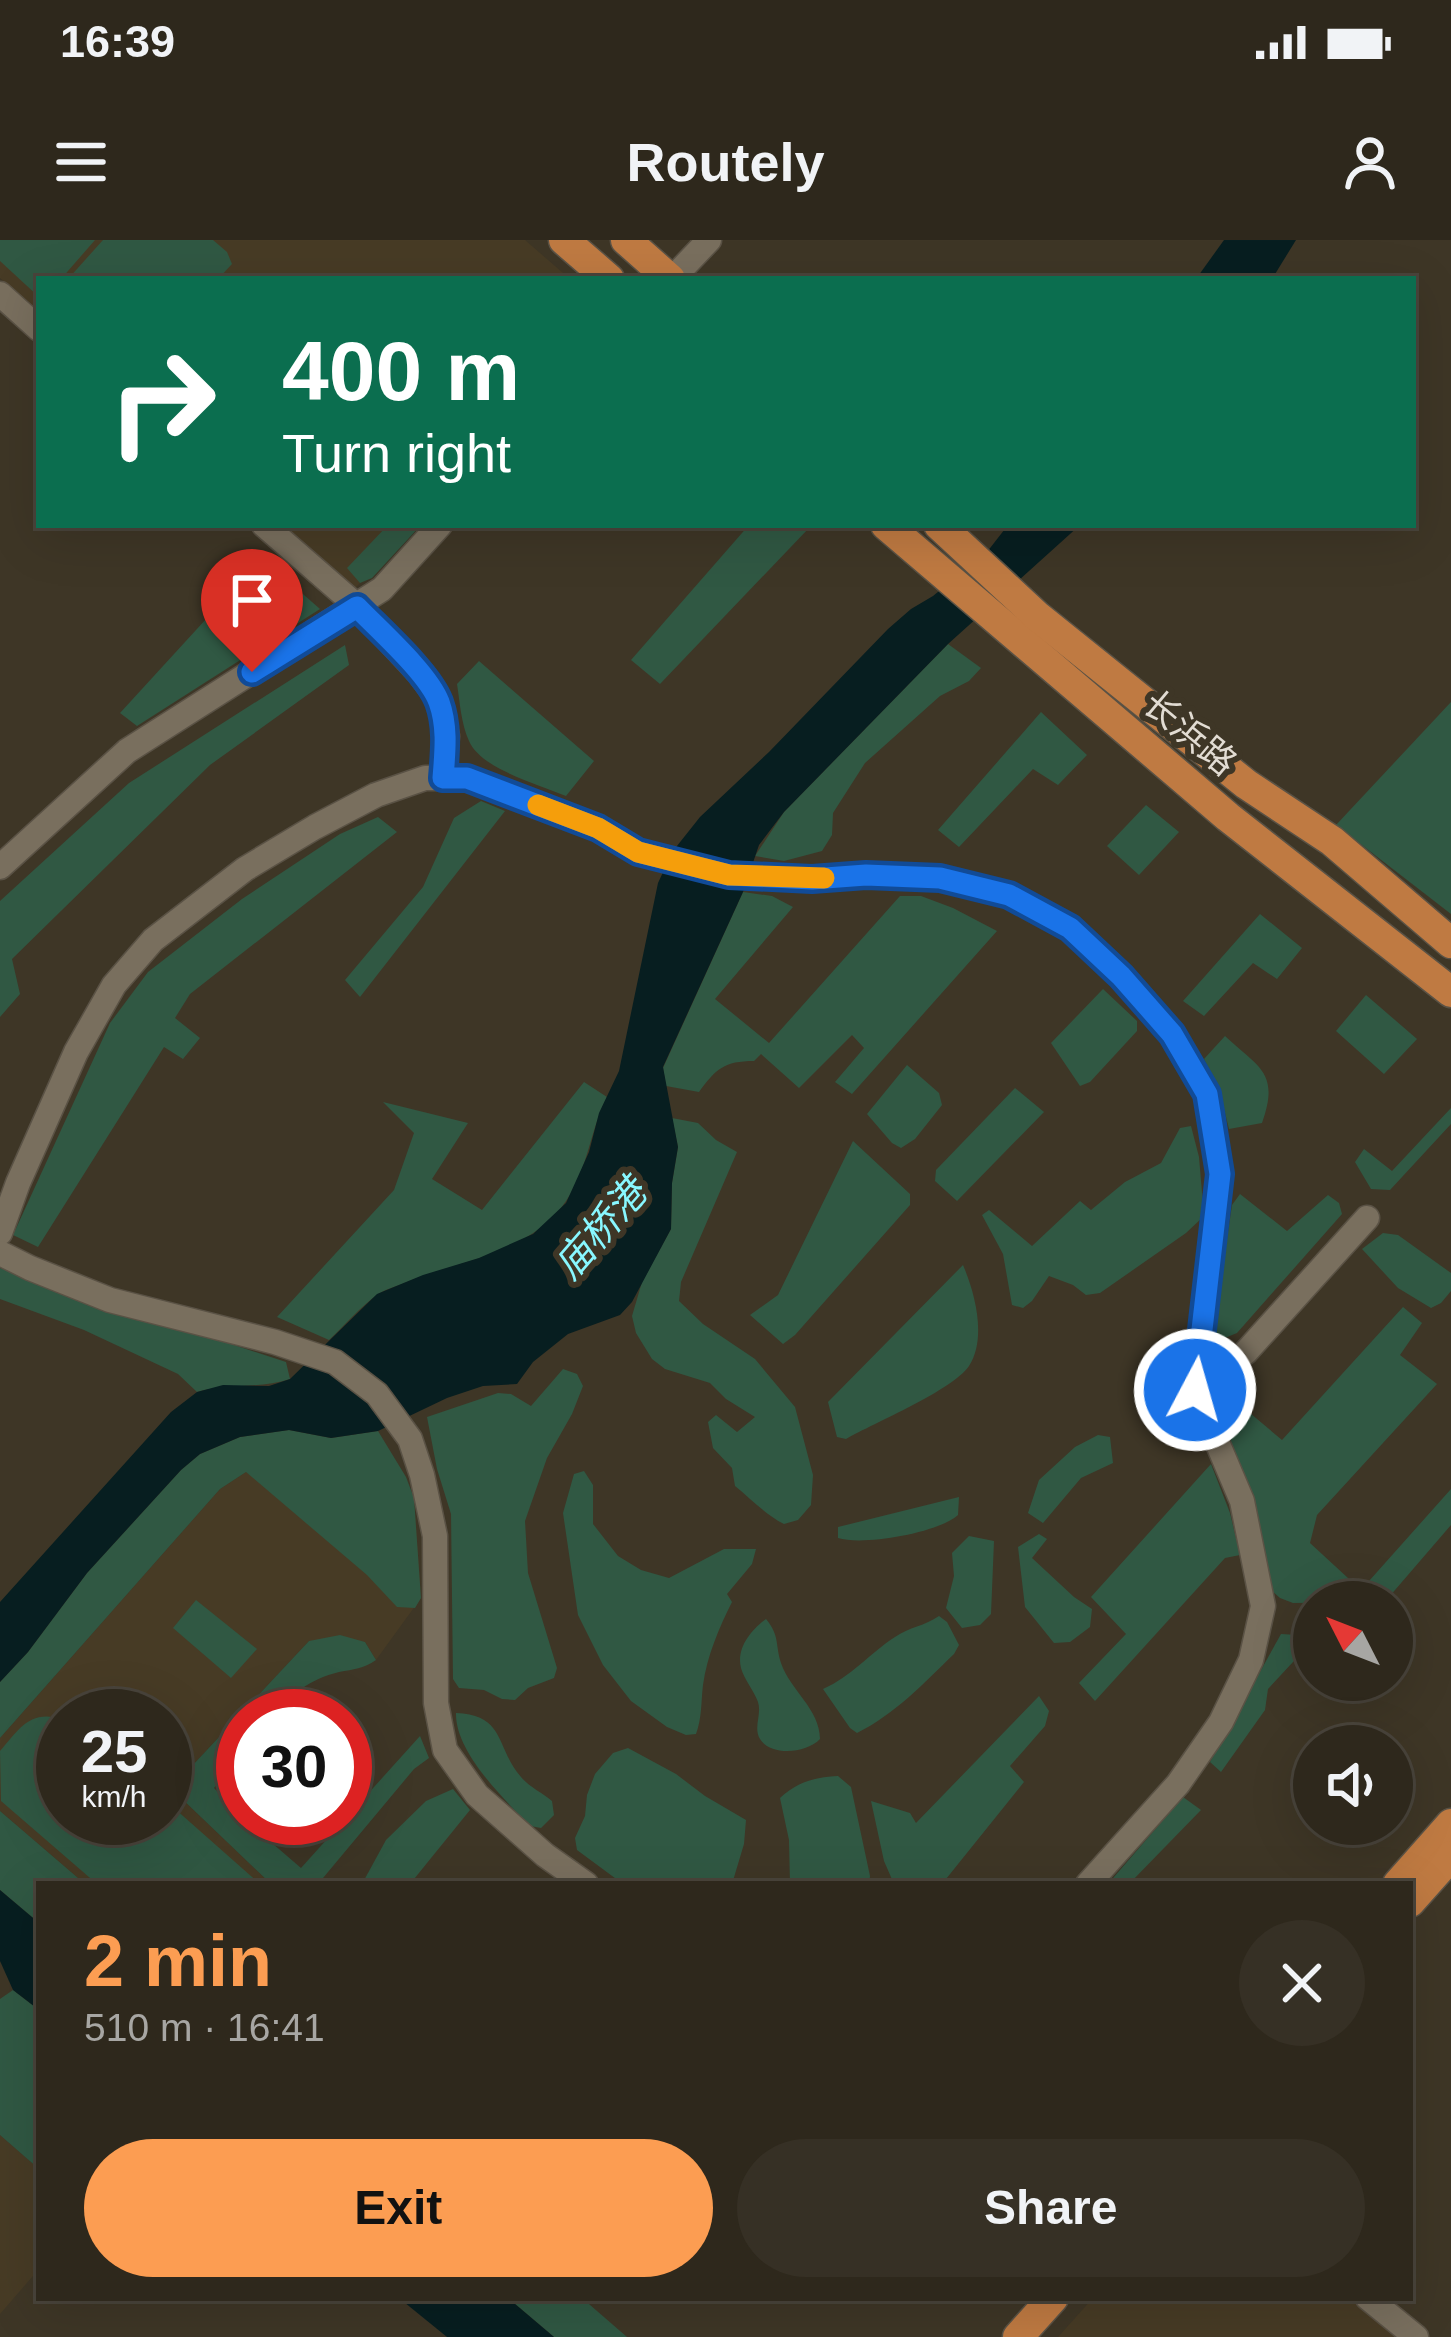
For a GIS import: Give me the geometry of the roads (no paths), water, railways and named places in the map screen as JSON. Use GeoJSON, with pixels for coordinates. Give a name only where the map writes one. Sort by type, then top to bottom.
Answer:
{"type":"FeatureCollection","features":[{"type":"Feature","properties":{"kind":"main road"},"geometry":{"type":"LineString","coordinates":[[564,240],[606,276]]}},
{"type":"Feature","properties":{"kind":"main road"},"geometry":{"type":"LineString","coordinates":[[626,240],[668,276]]}},
{"type":"Feature","properties":{"kind":"main road","name":"长浜路"},"geometry":{"type":"LineString","coordinates":[[889,528],[919,554],[1332,842],[1451,944]]}},
{"type":"Feature","properties":{"kind":"main road","name":"长浜路"},"geometry":{"type":"LineString","coordinates":[[945,531],[1028,628],[1228,817],[1451,992]]}},
{"type":"Feature","properties":{"kind":"main road"},"geometry":{"type":"LineString","coordinates":[[1401,1881],[1451,1824]]}},
{"type":"Feature","properties":{"kind":"main road"},"geometry":{"type":"LineString","coordinates":[[1413,1899],[1451,1856]]}},
{"type":"Feature","properties":{"kind":"main road"},"geometry":{"type":"LineString","coordinates":[[994,2337],[1025,2301]]}},
{"type":"Feature","properties":{"kind":"main road"},"geometry":{"type":"LineString","coordinates":[[1018,2337],[1050,2301]]}},
{"type":"Feature","properties":{"kind":"street"},"geometry":{"type":"LineString","coordinates":[[674,276],[709,240]]}},
{"type":"Feature","properties":{"kind":"street"},"geometry":{"type":"LineString","coordinates":[[0,294],[36,325]]}},
{"type":"Feature","properties":{"kind":"street"},"geometry":{"type":"LineString","coordinates":[[267,528],[357,607],[438,698],[447,736],[443,778]]}},
{"type":"Feature","properties":{"kind":"street"},"geometry":{"type":"LineString","coordinates":[[0,867],[127,751],[382,590],[437,528]]}},
{"type":"Feature","properties":{"kind":"street"},"geometry":{"type":"LineString","coordinates":[[0,1233],[76,1052],[114,985],[153,940],[244,869],[376,795],[425,778],[467,778],[598,828],[638,852],[729,875],[940,878],[1009,895],[1070,928],[1172,1034],[1207,1094],[1220,1174],[1195,1390],[1242,1501],[1263,1606],[1251,1660],[1221,1722],[1178,1784],[1091,1881]]}},
{"type":"Feature","properties":{"kind":"street"},"geometry":{"type":"LineString","coordinates":[[1197,1372],[1225,1368],[1246,1352],[1367,1218]]}},
{"type":"Feature","properties":{"kind":"street"},"geometry":{"type":"LineString","coordinates":[[0,1253],[110,1300],[335,1362],[377,1394],[410,1439],[435,1536],[436,1702],[446,1750],[477,1795],[582,1881]]}},
{"type":"Feature","properties":{"kind":"street"},"geometry":{"type":"LineString","coordinates":[[1372,2301],[1416,2337]]}},
{"type":"Feature","properties":{"kind":"water"},"geometry":{"type":"Polygon","coordinates":[[[1224,240],[1296,240],[1274,276],[1198,276],[1224,240]]]}},
{"type":"Feature","properties":{"kind":"water","name":"庙桥港"},"geometry":{"type":"Polygon","coordinates":[[[1006,528],[1077,528],[948,644],[784,812],[759,845],[743,892],[663,1067],[678,1147],[671,1229],[632,1302],[620,1315],[568,1334],[533,1362],[517,1384],[483,1386],[447,1398],[378,1431],[331,1438],[289,1430],[240,1437],[200,1454],[87,1573],[0,1682],[0,1602],[171,1412],[197,1392],[223,1385],[269,1386],[290,1379],[377,1294],[533,1234],[566,1203],[619,1071],[658,883],[673,851],[700,817],[888,629],[987,552],[1006,528]]]}},
{"type":"Feature","properties":{"kind":"water"},"geometry":{"type":"Polygon","coordinates":[[[0,1890],[36,1920],[36,2008],[13,1990],[0,1961],[0,1890]]]}},
{"type":"Feature","properties":{"kind":"water"},"geometry":{"type":"Polygon","coordinates":[[[403,2301],[512,2301],[554,2337],[447,2337],[403,2301]]]}}]}
